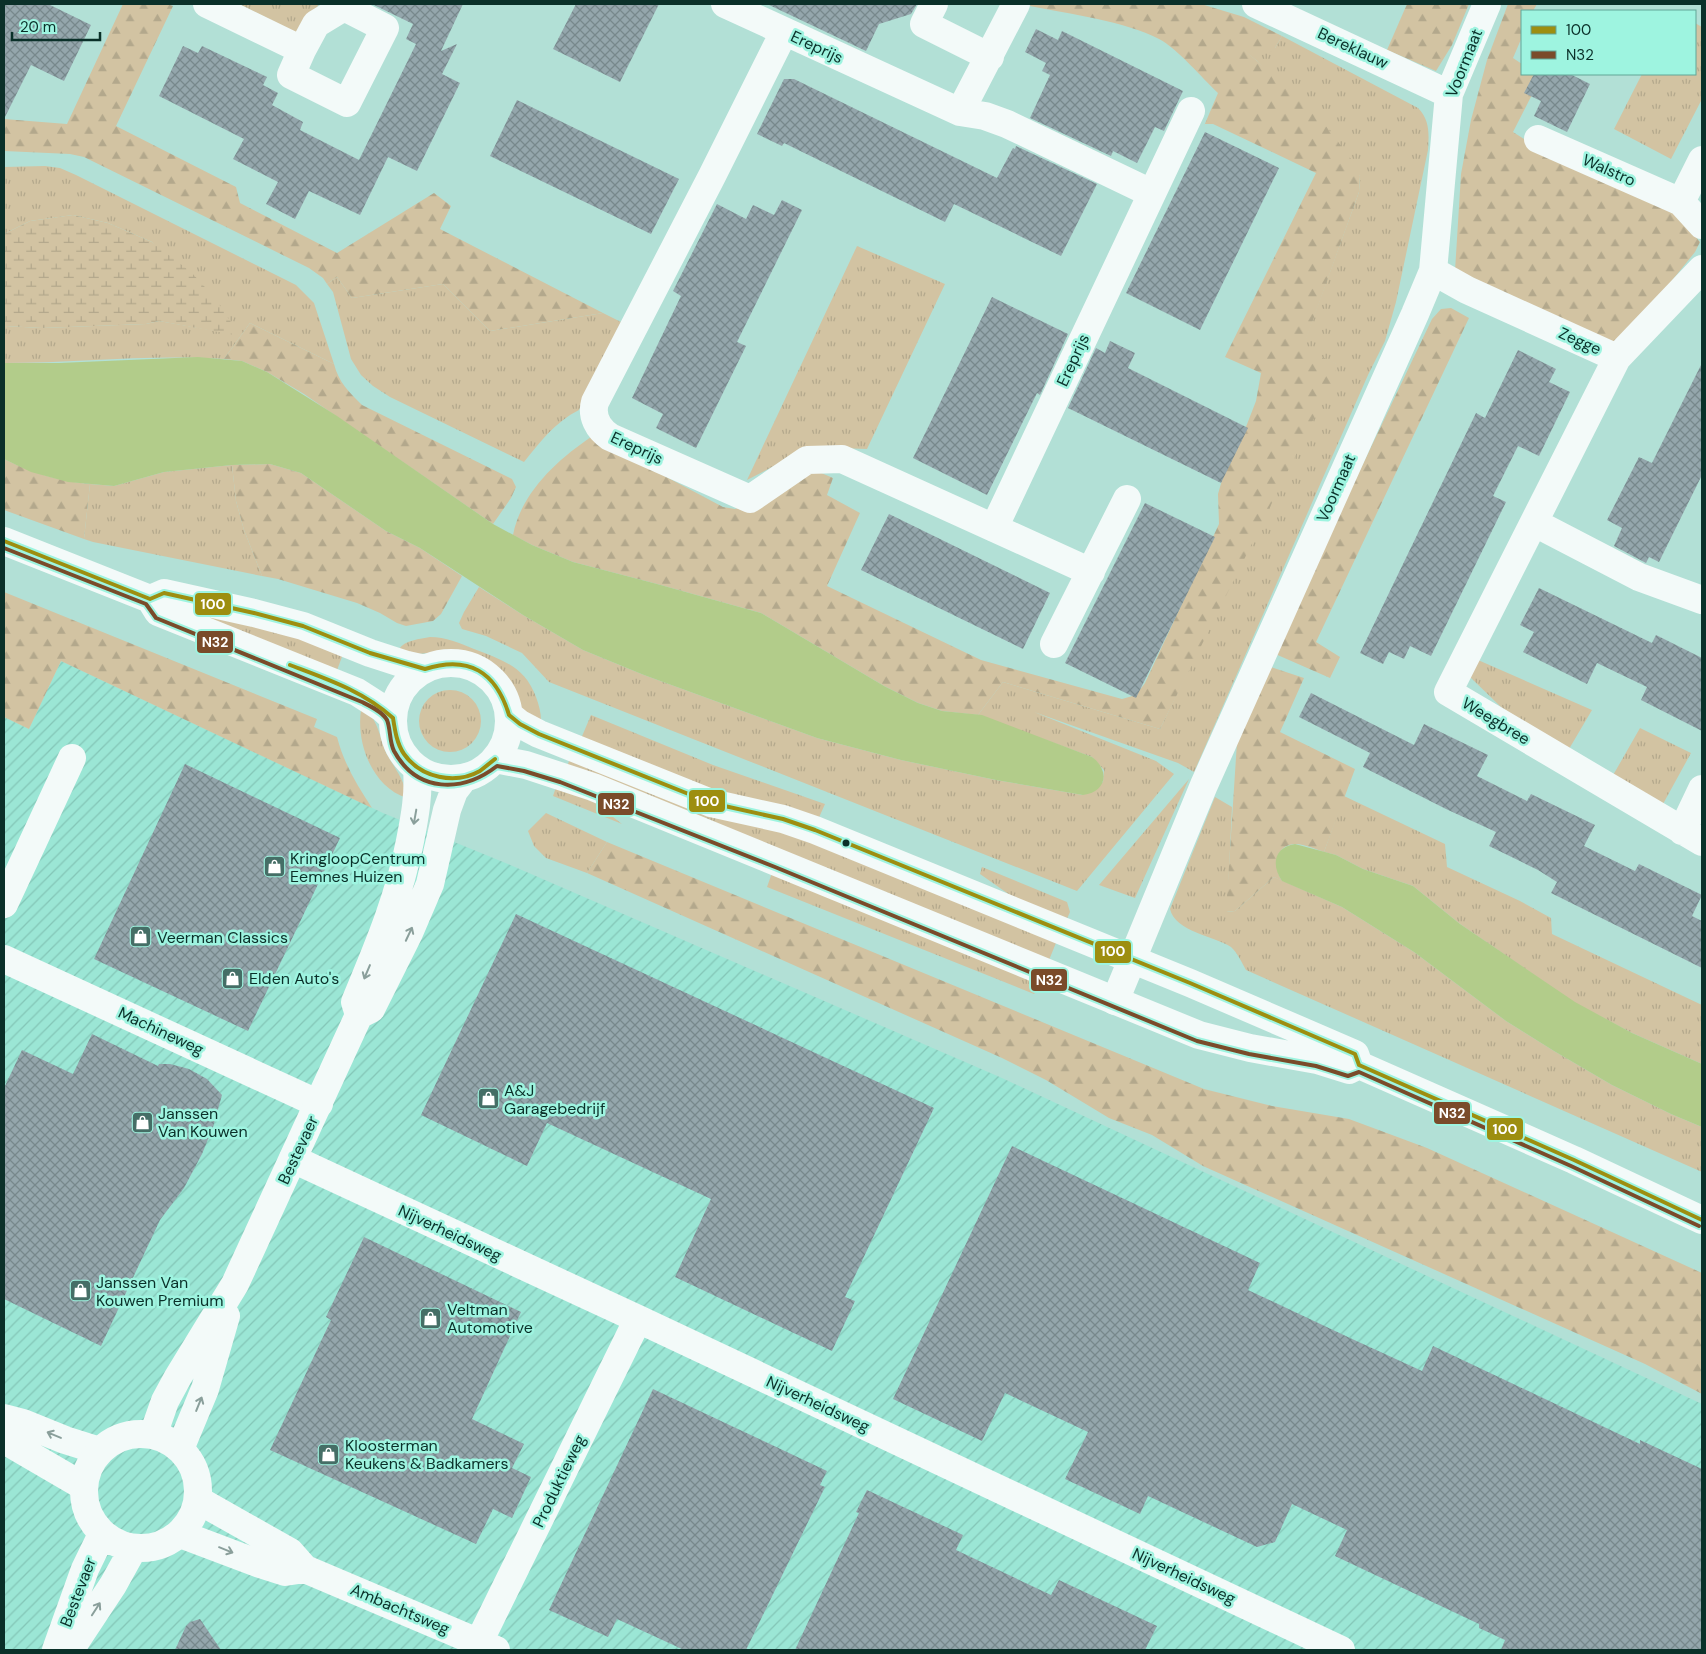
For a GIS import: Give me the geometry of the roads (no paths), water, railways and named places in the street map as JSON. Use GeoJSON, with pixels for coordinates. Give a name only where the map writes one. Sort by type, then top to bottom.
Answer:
{"type":"FeatureCollection","features":[{"type":"Feature","properties":{"kind":"street"},"geometry":{"type":"LineString","coordinates":[[207,4],[302,50]]}},
{"type":"Feature","properties":{"kind":"street","name":"Ereprijs"},"geometry":{"type":"LineString","coordinates":[[725,4],[960,112],[985,116],[1007,124],[1151,193]]}},
{"type":"Feature","properties":{"kind":"street"},"geometry":{"type":"LineString","coordinates":[[934,4],[924,24],[990,57]]}},
{"type":"Feature","properties":{"kind":"street"},"geometry":{"type":"LineString","coordinates":[[960,112],[1016,4]]}},
{"type":"Feature","properties":{"kind":"street","name":"Bereklauw"},"geometry":{"type":"LineString","coordinates":[[1256,4],[1449,94]]}},
{"type":"Feature","properties":{"kind":"street","name":"Voormaat"},"geometry":{"type":"LineString","coordinates":[[1115,1001],[1204,785],[1433,271],[1449,94],[1487,4]]}},
{"type":"Feature","properties":{"kind":"street"},"geometry":{"type":"LineString","coordinates":[[344,5],[385,28],[348,103],[291,75],[316,24],[344,5]]}},
{"type":"Feature","properties":{"kind":"street","name":"Ereprijs"},"geometry":{"type":"LineString","coordinates":[[784,32],[712,176],[599,392],[593,407],[595,418],[602,431],[610,437],[750,498],[807,460],[842,459],[1090,572]]}},
{"type":"Feature","properties":{"kind":"street","name":"Ereprijs"},"geometry":{"type":"LineString","coordinates":[[994,528],[1191,110]]}},
{"type":"Feature","properties":{"kind":"street","name":"Walstro"},"geometry":{"type":"LineString","coordinates":[[1538,138],[1681,202],[1702,225]]}},
{"type":"Feature","properties":{"kind":"street"},"geometry":{"type":"LineString","coordinates":[[1681,202],[1702,160]]}},
{"type":"Feature","properties":{"kind":"street","name":"Zegge"},"geometry":{"type":"LineString","coordinates":[[1433,271],[1466,290],[1617,358],[1702,269]]}},
{"type":"Feature","properties":{"kind":"street","name":"Weegbree"},"geometry":{"type":"LineString","coordinates":[[1617,358],[1448,692],[1692,837],[1702,789]]}},
{"type":"Feature","properties":{"kind":"street"},"geometry":{"type":"LineString","coordinates":[[1054,644],[1127,499]]}},
{"type":"Feature","properties":{"kind":"street"},"geometry":{"type":"LineString","coordinates":[[1535,523],[1639,577],[1702,600]]}},
{"type":"Feature","properties":{"kind":"street"},"geometry":{"type":"LineString","coordinates":[[4,541],[150,599],[158,612],[357,692],[382,708],[393,718]]}},
{"type":"Feature","properties":{"kind":"street"},"geometry":{"type":"LineString","coordinates":[[150,599],[164,593],[254,612],[303,626],[370,652],[425,669]]}},
{"type":"Feature","properties":{"kind":"street"},"geometry":{"type":"LineString","coordinates":[[456,663],[486,674],[497,686],[505,700],[509,715],[505,743],[495,759],[479,772],[464,778],[440,778],[417,768],[410,762],[399,746],[393,728],[394,708],[402,689],[416,674],[440,664],[456,663]]}},
{"type":"Feature","properties":{"kind":"street"},"geometry":{"type":"LineString","coordinates":[[509,715],[520,724],[539,734],[711,803],[767,814],[815,830],[1355,1054],[1360,1065],[1574,1160],[1702,1220]]}},
{"type":"Feature","properties":{"kind":"street"},"geometry":{"type":"LineString","coordinates":[[4,904],[72,758]]}},
{"type":"Feature","properties":{"kind":"street"},"geometry":{"type":"LineString","coordinates":[[495,759],[526,765],[593,787],[1199,1035],[1276,1054],[1317,1060],[1349,1070],[1360,1065]]}},
{"type":"Feature","properties":{"kind":"street","name":"Bestevaer"},"geometry":{"type":"LineString","coordinates":[[359,1015],[355,1002],[387,924],[402,881],[418,802],[417,768]]}},
{"type":"Feature","properties":{"kind":"street","name":"Bestevaer"},"geometry":{"type":"LineString","coordinates":[[153,1434],[178,1377],[235,1284],[359,1015],[371,1009],[409,933],[430,884],[447,810],[454,791],[464,778]]}},
{"type":"Feature","properties":{"kind":"street","name":"Machineweg"},"geometry":{"type":"LineString","coordinates":[[4,959],[319,1104]]}},
{"type":"Feature","properties":{"kind":"street","name":"Nijverheidsweg"},"geometry":{"type":"LineString","coordinates":[[293,1160],[638,1319],[1341,1650]]}},
{"type":"Feature","properties":{"kind":"street","name":"Bestevaer"},"geometry":{"type":"LineString","coordinates":[[180,1449],[205,1389],[235,1284]]}},
{"type":"Feature","properties":{"kind":"street","name":"Produktieweg"},"geometry":{"type":"LineString","coordinates":[[487,1646],[638,1319]]}},
{"type":"Feature","properties":{"kind":"street"},"geometry":{"type":"LineString","coordinates":[[4,1418],[100,1451]]}},
{"type":"Feature","properties":{"kind":"street"},"geometry":{"type":"LineString","coordinates":[[137,1433],[153,1434],[168,1440],[180,1449],[192,1464],[198,1482],[198,1500],[192,1518],[180,1534],[157,1547],[134,1549],[116,1544],[102,1534],[91,1520],[84,1504],[83,1486],[95,1456],[107,1444],[121,1437],[137,1433]]}},
{"type":"Feature","properties":{"kind":"street"},"geometry":{"type":"LineString","coordinates":[[4,1440],[83,1486]]}},
{"type":"Feature","properties":{"kind":"street","name":"Ambachtsweg"},"geometry":{"type":"LineString","coordinates":[[198,1500],[290,1552],[305,1569],[487,1646]]}},
{"type":"Feature","properties":{"kind":"street","name":"Bestevaer"},"geometry":{"type":"LineString","coordinates":[[56,1650],[85,1569],[102,1534]]}},
{"type":"Feature","properties":{"kind":"street","name":"Ambachtsweg"},"geometry":{"type":"LineString","coordinates":[[180,1534],[284,1572],[305,1569]]}},
{"type":"Feature","properties":{"kind":"street","name":"Bestevaer"},"geometry":{"type":"LineString","coordinates":[[70,1650],[113,1585],[134,1549]]}},
{"type":"Feature","properties":{"kind":"place","name":"KringloopCentrum Eemnes Huizen"},"geometry":{"type":"Point","coordinates":[274,867]}},
{"type":"Feature","properties":{"kind":"place","name":"Veerman Classics"},"geometry":{"type":"Point","coordinates":[141,937]}},
{"type":"Feature","properties":{"kind":"place","name":"Elden Auto's"},"geometry":{"type":"Point","coordinates":[233,978]}},
{"type":"Feature","properties":{"kind":"place","name":"A&J Garagebedrijf"},"geometry":{"type":"Point","coordinates":[488,1099]}},
{"type":"Feature","properties":{"kind":"place","name":"Janssen Van Kouwen"},"geometry":{"type":"Point","coordinates":[142,1122]}},
{"type":"Feature","properties":{"kind":"place","name":"Janssen Van Kouwen Premium"},"geometry":{"type":"Point","coordinates":[80,1291]}},
{"type":"Feature","properties":{"kind":"place","name":"Veltman Automotive"},"geometry":{"type":"Point","coordinates":[431,1318]}},
{"type":"Feature","properties":{"kind":"place","name":"Kloosterman Keukens & Badkamers"},"geometry":{"type":"Point","coordinates":[329,1454]}}]}
